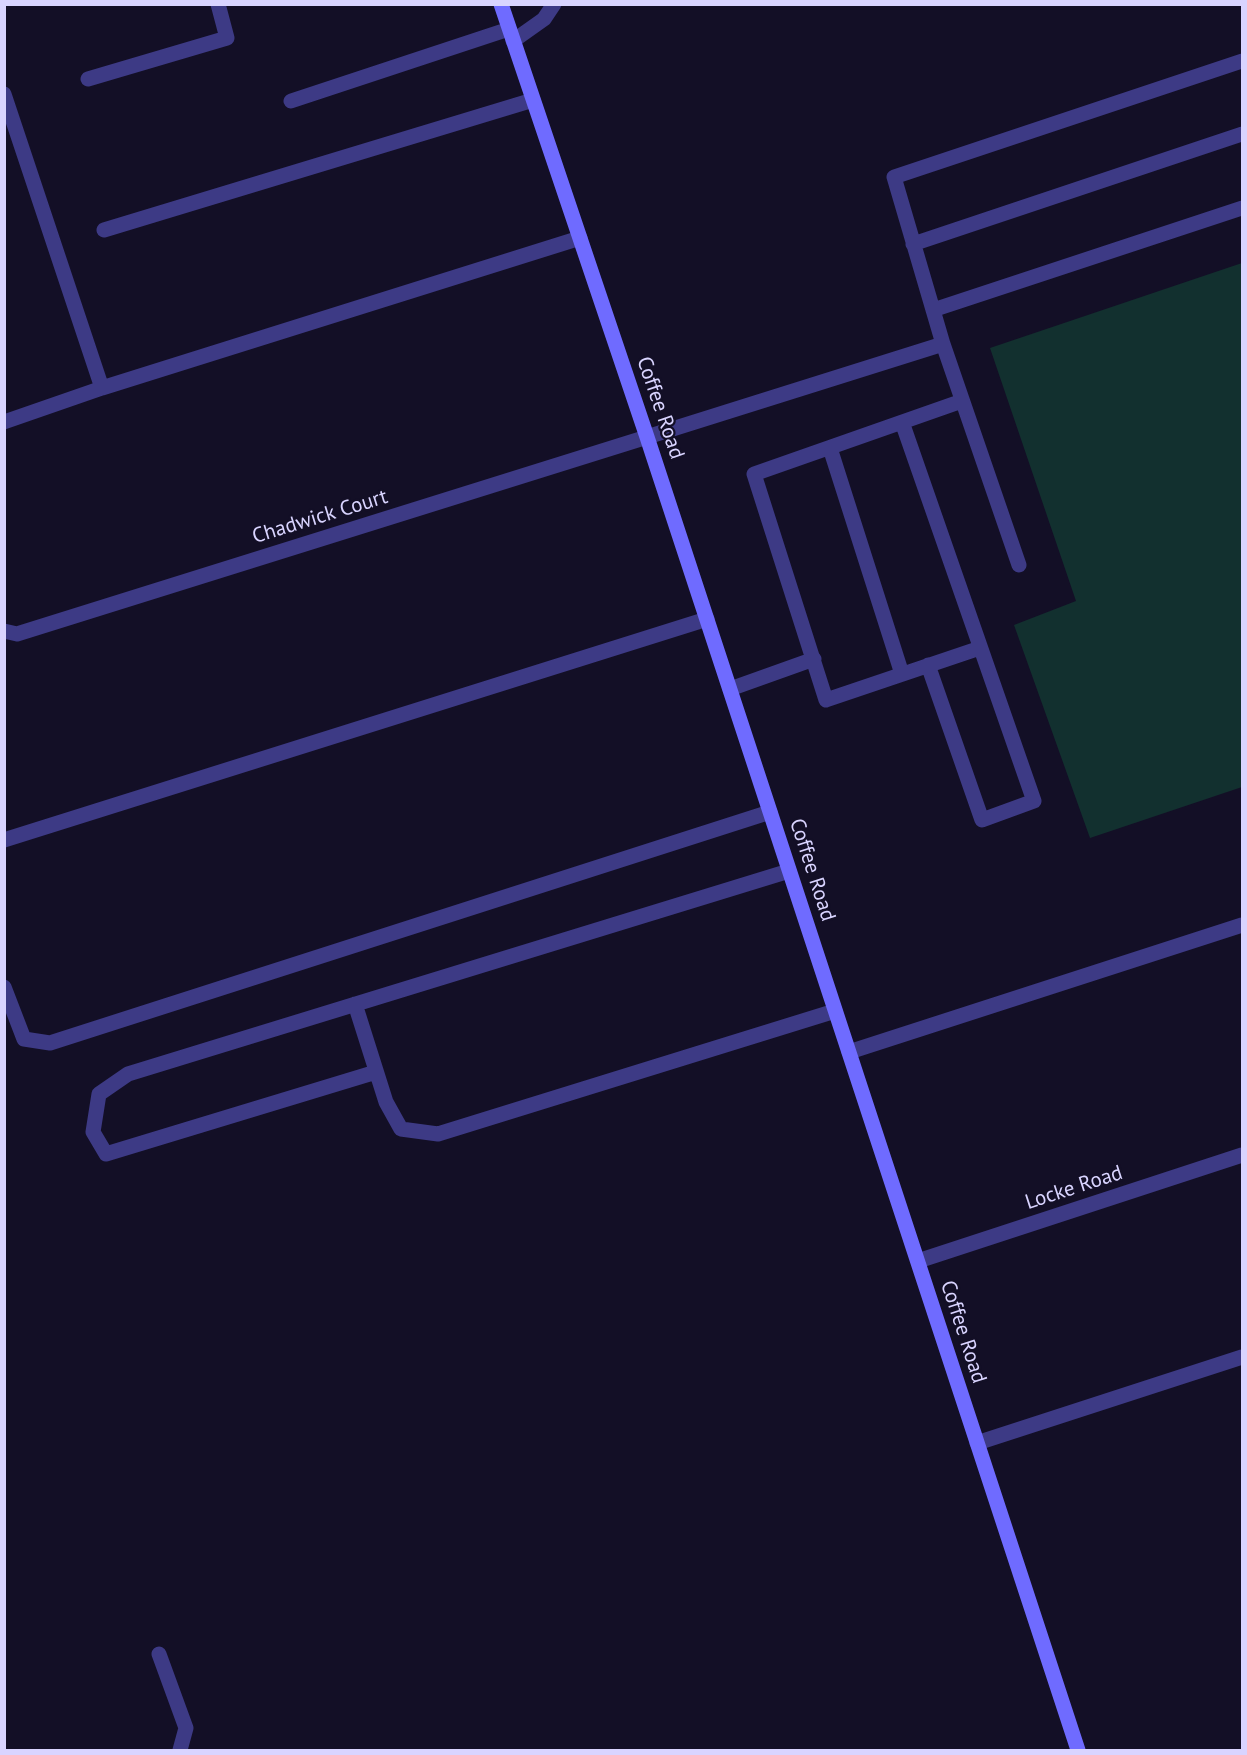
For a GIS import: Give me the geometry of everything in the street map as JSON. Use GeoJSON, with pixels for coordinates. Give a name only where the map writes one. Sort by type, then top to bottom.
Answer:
{"type":"FeatureCollection","features":[{"type":"Feature","properties":{"kind":"main road","name":"Coffee Road"},"geometry":{"type":"LineString","coordinates":[[501,4],[707,618],[1078,1750]]}},
{"type":"Feature","properties":{"kind":"street"},"geometry":{"type":"LineString","coordinates":[[88,79],[227,38],[218,4]]}},
{"type":"Feature","properties":{"kind":"street"},"geometry":{"type":"LineString","coordinates":[[291,101],[511,35],[544,19],[554,4]]}},
{"type":"Feature","properties":{"kind":"street"},"geometry":{"type":"LineString","coordinates":[[1019,565],[943,344],[894,177],[1242,61]]}},
{"type":"Feature","properties":{"kind":"street"},"geometry":{"type":"LineString","coordinates":[[4,94],[102,388]]}},
{"type":"Feature","properties":{"kind":"street"},"geometry":{"type":"LineString","coordinates":[[104,230],[533,100]]}},
{"type":"Feature","properties":{"kind":"street"},"geometry":{"type":"LineString","coordinates":[[913,244],[1242,134]]}},
{"type":"Feature","properties":{"kind":"street"},"geometry":{"type":"LineString","coordinates":[[933,310],[1242,208]]}},
{"type":"Feature","properties":{"kind":"street"},"geometry":{"type":"LineString","coordinates":[[4,422],[102,388],[580,238]]}},
{"type":"Feature","properties":{"kind":"street","name":"Chadwick Court"},"geometry":{"type":"LineString","coordinates":[[4,631],[16,634],[943,344]]}},
{"type":"Feature","properties":{"kind":"street"},"geometry":{"type":"LineString","coordinates":[[962,401],[754,474],[826,700],[980,648]]}},
{"type":"Feature","properties":{"kind":"street"},"geometry":{"type":"LineString","coordinates":[[902,422],[1034,801],[982,820],[928,665]]}},
{"type":"Feature","properties":{"kind":"street"},"geometry":{"type":"LineString","coordinates":[[830,448],[903,674]]}},
{"type":"Feature","properties":{"kind":"street"},"geometry":{"type":"LineString","coordinates":[[4,840],[707,618]]}},
{"type":"Feature","properties":{"kind":"street"},"geometry":{"type":"LineString","coordinates":[[730,689],[814,659]]}},
{"type":"Feature","properties":{"kind":"street"},"geometry":{"type":"LineString","coordinates":[[4,987],[24,1039],[50,1043],[770,812]]}},
{"type":"Feature","properties":{"kind":"street"},"geometry":{"type":"LineString","coordinates":[[376,1072],[106,1154],[93,1132],[99,1094],[128,1074],[789,871]]}},
{"type":"Feature","properties":{"kind":"street"},"geometry":{"type":"LineString","coordinates":[[849,1052],[1242,925]]}},
{"type":"Feature","properties":{"kind":"street"},"geometry":{"type":"LineString","coordinates":[[355,1004],[386,1102],[401,1128],[438,1134],[835,1011]]}},
{"type":"Feature","properties":{"kind":"street","name":"Locke Road"},"geometry":{"type":"LineString","coordinates":[[918,1261],[1242,1155]]}},
{"type":"Feature","properties":{"kind":"street"},"geometry":{"type":"LineString","coordinates":[[977,1443],[1242,1357]]}},
{"type":"Feature","properties":{"kind":"street"},"geometry":{"type":"LineString","coordinates":[[159,1654],[186,1728],[180,1750]]}},
{"type":"Feature","properties":{"kind":"green space"},"geometry":{"type":"Polygon","coordinates":[[[1242,263],[1242,787],[1090,838],[1014,625],[1076,601],[990,348],[1242,263]]]}}]}
